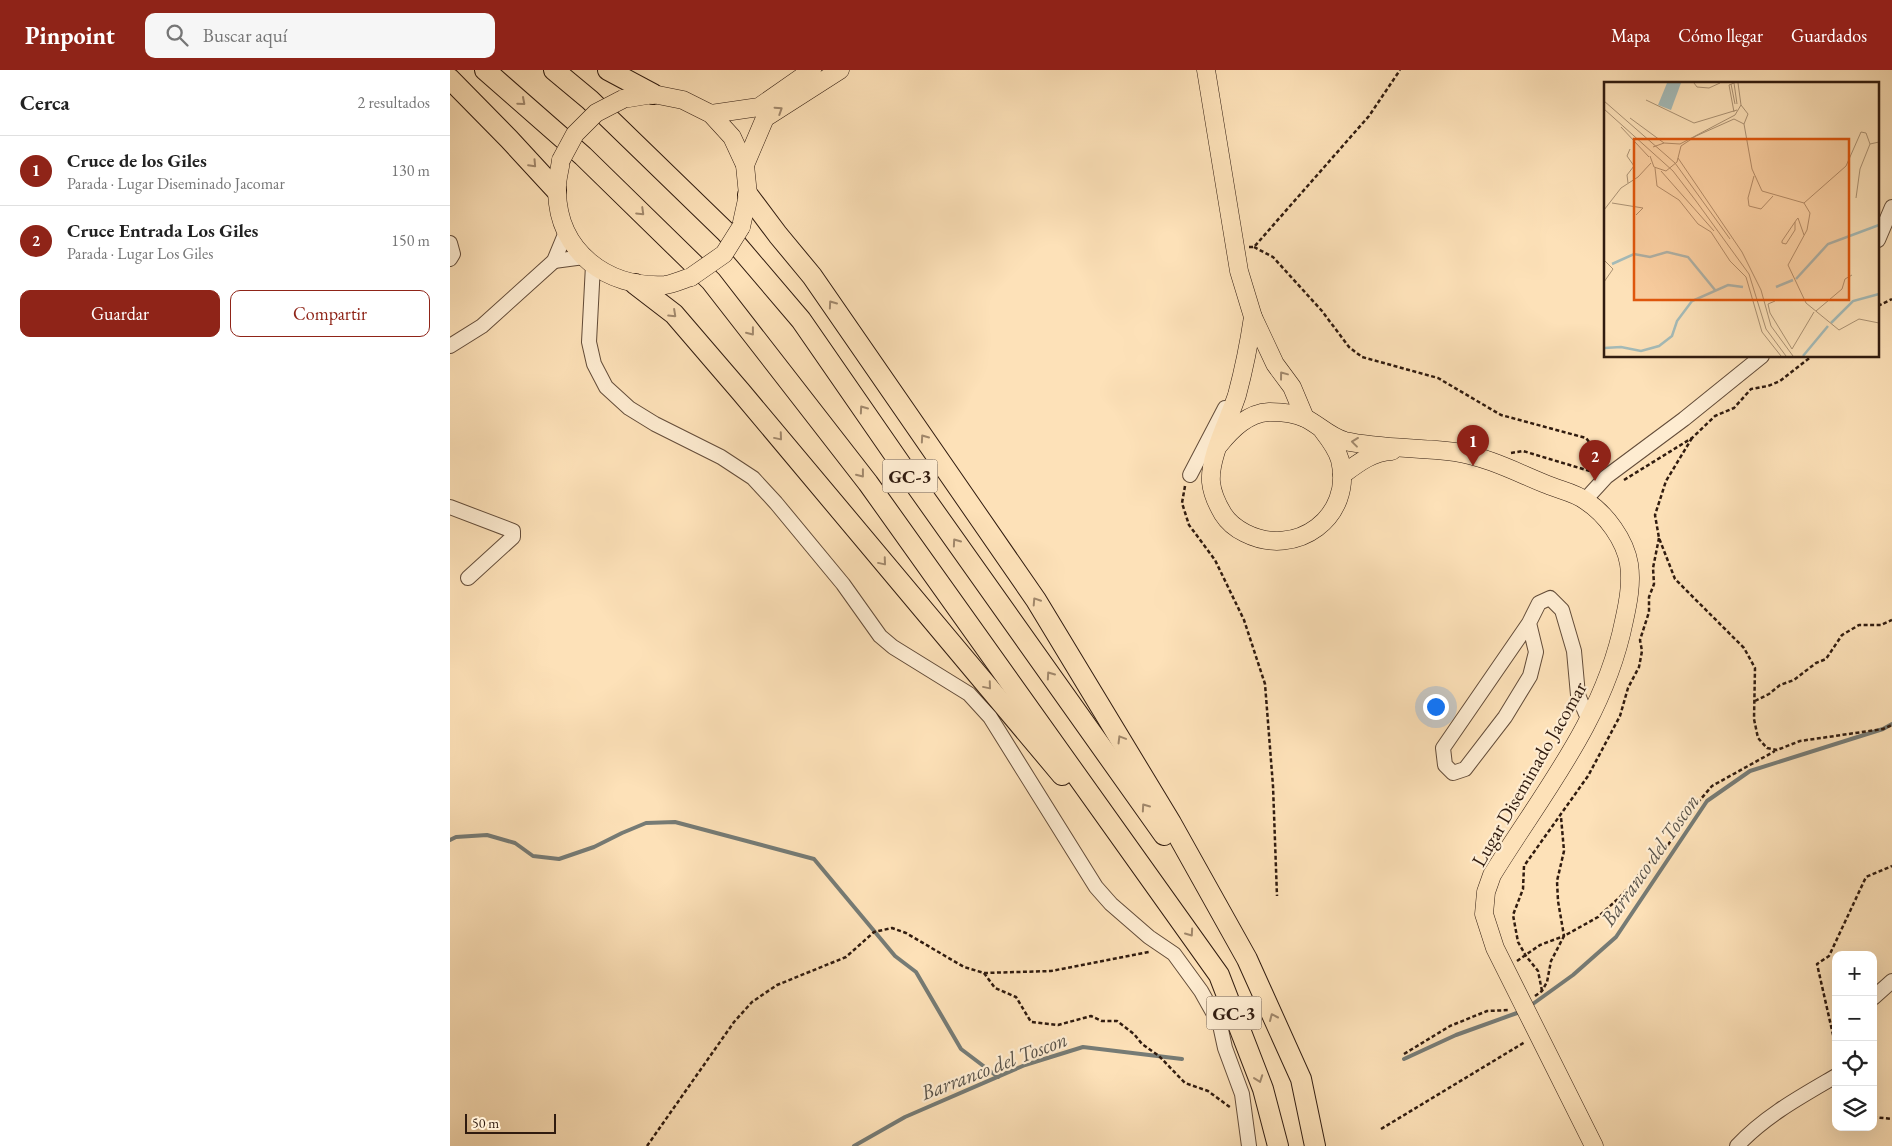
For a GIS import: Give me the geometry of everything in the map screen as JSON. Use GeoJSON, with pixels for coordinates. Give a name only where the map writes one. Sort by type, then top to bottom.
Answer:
{"type":"FeatureCollection","features":[{"type":"Feature","properties":{"kind":"highway","name":"GC-3"},"geometry":{"type":"LineString","coordinates":[[485,70],[583,156],[711,282],[868,483],[1219,975],[1262,1089],[1278,1146]]}},
{"type":"Feature","properties":{"kind":"highway","name":"GC-3"},"geometry":{"type":"LineString","coordinates":[[554,70],[590,100],[726,232],[801,320],[900,463],[1224,918],[1247,959],[1301,1079],[1315,1146]]}},
{"type":"Feature","properties":{"kind":"highway"},"geometry":{"type":"LineString","coordinates":[[608,70],[652,94]]}},
{"type":"Feature","properties":{"kind":"highway"},"geometry":{"type":"LineString","coordinates":[[450,79],[510,139],[556,190]]}},
{"type":"Feature","properties":{"kind":"highway"},"geometry":{"type":"LineString","coordinates":[[748,195],[812,276],[1036,600],[1171,823],[1224,918]]}},
{"type":"Feature","properties":{"kind":"highway"},"geometry":{"type":"LineString","coordinates":[[635,284],[674,314],[1161,894]]}},
{"type":"Feature","properties":{"kind":"main road"},"geometry":{"type":"LineString","coordinates":[[711,114],[759,107],[812,70]]}},
{"type":"Feature","properties":{"kind":"main road"},"geometry":{"type":"LineString","coordinates":[[745,165],[766,118],[840,70]]}},
{"type":"Feature","properties":{"kind":"main road"},"geometry":{"type":"LineString","coordinates":[[1206,70],[1239,271],[1253,317],[1275,364],[1292,387],[1305,418]]}},
{"type":"Feature","properties":{"kind":"main road"},"geometry":{"type":"LineString","coordinates":[[652,94],[683,100],[711,114],[732,137],[745,165],[748,195],[741,227],[724,254],[691,277],[667,285],[635,284],[610,276],[588,261],[576,248],[566,232],[560,216],[556,190],[561,160],[575,134],[596,113],[623,99],[652,94]]}},
{"type":"Feature","properties":{"kind":"main road"},"geometry":{"type":"LineString","coordinates":[[1253,317],[1246,362],[1213,462],[1211,482],[1215,500],[1224,516],[1237,529],[1257,539],[1279,542],[1301,537],[1320,526],[1334,508],[1340,492],[1342,475],[1340,459],[1333,444],[1321,429]]}},
{"type":"Feature","properties":{"kind":"main road"},"geometry":{"type":"LineString","coordinates":[[1219,445],[1232,429],[1248,418],[1266,412],[1286,412],[1305,418],[1321,429],[1343,440],[1421,450]]}},
{"type":"Feature","properties":{"kind":"main road"},"geometry":{"type":"LineString","coordinates":[[1342,475],[1364,459],[1384,452],[1421,450]]}},
{"type":"Feature","properties":{"kind":"main road","name":"Lugar Diseminado Jacomar"},"geometry":{"type":"LineString","coordinates":[[1421,450],[1456,452],[1493,462],[1585,500],[1615,530],[1629,564],[1629,598],[1622,633],[1607,681],[1589,721],[1492,875],[1486,892],[1484,914],[1495,948],[1594,1146]]}},
{"type":"Feature","properties":{"kind":"street"},"geometry":{"type":"LineString","coordinates":[[1880,235],[1892,207]]}},
{"type":"Feature","properties":{"kind":"street"},"geometry":{"type":"LineString","coordinates":[[450,346],[482,326],[554,261],[566,232]]}},
{"type":"Feature","properties":{"kind":"street"},"geometry":{"type":"LineString","coordinates":[[450,244],[453,254],[450,259]]}},
{"type":"Feature","properties":{"kind":"street"},"geometry":{"type":"LineString","coordinates":[[554,261],[588,261],[592,296],[589,342],[594,364],[606,387],[629,408],[655,424],[721,457],[753,478],[776,503],[842,584],[880,636],[893,647],[969,694],[990,718],[1096,887],[1111,904],[1174,954],[1201,991],[1220,1024],[1225,1048],[1242,1094],[1249,1146]]}},
{"type":"Feature","properties":{"kind":"street"},"geometry":{"type":"LineString","coordinates":[[592,296],[610,276]]}},
{"type":"Feature","properties":{"kind":"street"},"geometry":{"type":"LineString","coordinates":[[1585,500],[1606,477],[1684,419],[1760,358]]}},
{"type":"Feature","properties":{"kind":"street"},"geometry":{"type":"LineString","coordinates":[[1190,475],[1241,376]]}},
{"type":"Feature","properties":{"kind":"street"},"geometry":{"type":"LineString","coordinates":[[1190,475],[1213,462]]}},
{"type":"Feature","properties":{"kind":"street"},"geometry":{"type":"LineString","coordinates":[[450,507],[513,531],[513,537],[468,578]]}},
{"type":"Feature","properties":{"kind":"street"},"geometry":{"type":"LineString","coordinates":[[1529,623],[1536,652],[1530,676],[1505,717],[1466,769],[1453,773],[1444,765],[1443,748],[1529,623],[1539,602],[1550,598],[1562,610],[1574,651],[1578,695],[1589,721]]}},
{"type":"Feature","properties":{"kind":"street"},"geometry":{"type":"LineString","coordinates":[[1875,996],[1892,981]]}},
{"type":"Feature","properties":{"kind":"street"},"geometry":{"type":"LineString","coordinates":[[1737,1146],[1773,1113],[1832,1078]]}},
{"type":"Feature","properties":{"kind":"path"},"geometry":{"type":"LineString","coordinates":[[1254,247],[1369,116],[1400,70]]}},
{"type":"Feature","properties":{"kind":"path"},"geometry":{"type":"LineString","coordinates":[[1235,245],[1254,247],[1273,257],[1322,311],[1349,347],[1362,357],[1438,378],[1501,415],[1586,438],[1596,450],[1597,465],[1592,472]]}},
{"type":"Feature","properties":{"kind":"path"},"geometry":{"type":"LineString","coordinates":[[1880,305],[1892,298]]}},
{"type":"Feature","properties":{"kind":"path"},"geometry":{"type":"LineString","coordinates":[[1493,462],[1505,454],[1523,451],[1606,477],[1626,480],[1692,438],[1715,416],[1734,408],[1751,389],[1768,386],[1780,380],[1809,358]]}},
{"type":"Feature","properties":{"kind":"path"},"geometry":{"type":"LineString","coordinates":[[1692,438],[1666,482],[1655,515],[1658,538],[1675,579],[1744,648],[1755,668],[1754,719],[1758,738],[1767,748],[1777,750]]}},
{"type":"Feature","properties":{"kind":"path"},"geometry":{"type":"LineString","coordinates":[[1190,475],[1185,484],[1182,503],[1188,525],[1215,560],[1244,620],[1265,684],[1273,786],[1277,896]]}},
{"type":"Feature","properties":{"kind":"path"},"geometry":{"type":"LineString","coordinates":[[1542,991],[1538,971],[1518,942],[1513,915],[1523,889],[1524,866],[1588,776],[1620,716],[1628,688],[1639,667],[1642,651],[1640,640],[1649,612],[1649,597],[1654,584],[1652,568],[1658,538]]}},
{"type":"Feature","properties":{"kind":"path"},"geometry":{"type":"LineString","coordinates":[[1754,701],[1770,694],[1780,685],[1794,680],[1816,663],[1826,659],[1842,635],[1860,625],[1881,625],[1892,620]]}},
{"type":"Feature","properties":{"kind":"path"},"geometry":{"type":"LineString","coordinates":[[1505,969],[1540,945],[1564,936],[1598,918],[1668,845],[1687,815],[1712,786],[1777,750],[1800,741],[1883,729],[1892,725]]}},
{"type":"Feature","properties":{"kind":"path"},"geometry":{"type":"LineString","coordinates":[[1535,996],[1542,991],[1547,982],[1551,961],[1564,936],[1558,891],[1564,851],[1561,815]]}},
{"type":"Feature","properties":{"kind":"path"},"geometry":{"type":"LineString","coordinates":[[1834,1041],[1818,964],[1829,956],[1866,877],[1892,866]]}},
{"type":"Feature","properties":{"kind":"path"},"geometry":{"type":"LineString","coordinates":[[647,1146],[734,1022],[752,1002],[777,985],[846,957],[874,932],[892,928],[906,933],[964,967],[984,973],[1051,971],[1146,954],[1161,944]]}},
{"type":"Feature","properties":{"kind":"path"},"geometry":{"type":"LineString","coordinates":[[984,973],[995,988],[1016,997],[1031,1022],[1058,1025],[1091,1016],[1102,1021],[1117,1021],[1134,1034],[1142,1044],[1160,1056],[1184,1083],[1208,1091],[1234,1111]]}},
{"type":"Feature","properties":{"kind":"path"},"geometry":{"type":"LineString","coordinates":[[1404,1054],[1450,1026],[1487,1011],[1514,1010]]}},
{"type":"Feature","properties":{"kind":"path"},"geometry":{"type":"LineString","coordinates":[[1381,1129],[1538,1035]]}},
{"type":"Feature","properties":{"kind":"path"},"geometry":{"type":"LineString","coordinates":[[1877,1117],[1892,1119]]}},
{"type":"Feature","properties":{"kind":"waterway","name":"Barranco del Toscon"},"geometry":{"type":"LineString","coordinates":[[1530,1006],[1573,975],[1616,937],[1707,801],[1750,771],[1883,729],[1892,724]]}},
{"type":"Feature","properties":{"kind":"waterway"},"geometry":{"type":"LineString","coordinates":[[450,840],[456,837],[487,835],[515,843],[533,856],[559,859],[594,847],[646,823],[675,822],[814,859],[895,956],[916,972],[961,1049],[998,1077]]}},
{"type":"Feature","properties":{"kind":"waterway","name":"Barranco del Toscon"},"geometry":{"type":"LineString","coordinates":[[1404,1059],[1456,1035],[1517,1013]]}},
{"type":"Feature","properties":{"kind":"waterway","name":"Barranco del Toscon"},"geometry":{"type":"LineString","coordinates":[[854,1146],[905,1117],[1025,1065],[1083,1047],[1182,1059]]}},
{"type":"Feature","properties":{"kind":"place","name":"Cruce de los Giles"},"geometry":{"type":"Point","coordinates":[1473,466]}},
{"type":"Feature","properties":{"kind":"place","name":"Cruce Entrada Los Giles"},"geometry":{"type":"Point","coordinates":[1595,481]}}]}
